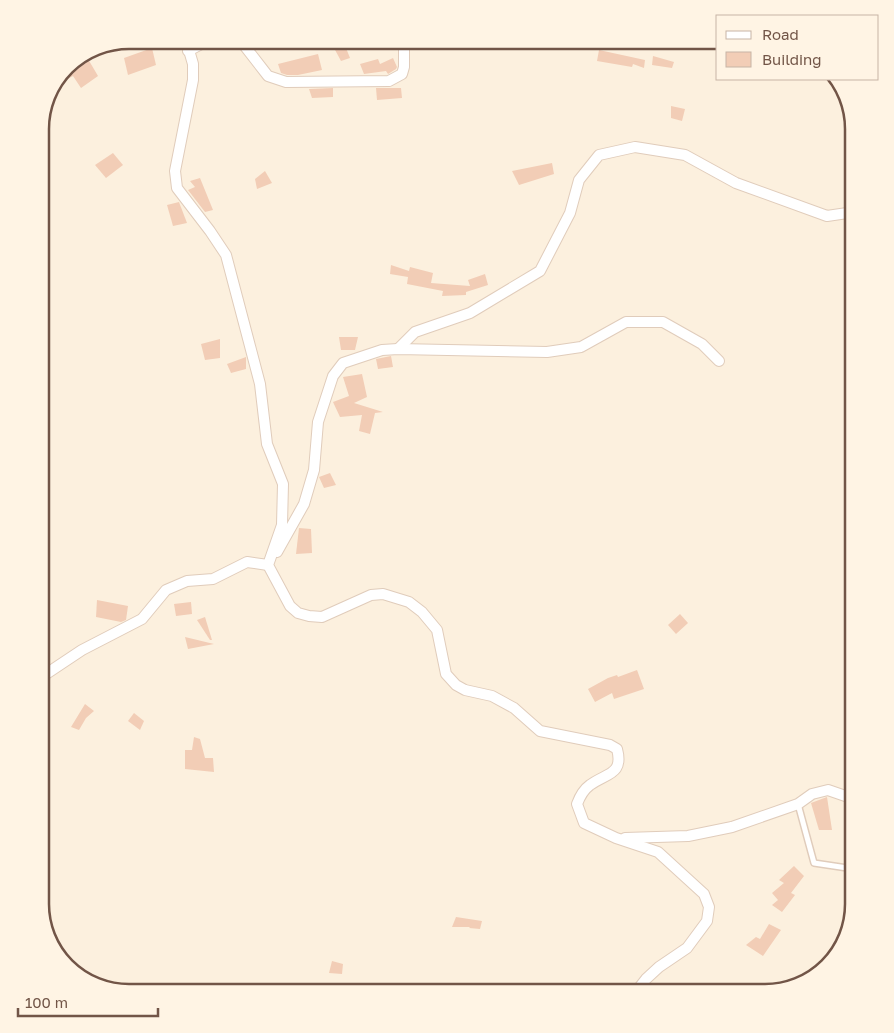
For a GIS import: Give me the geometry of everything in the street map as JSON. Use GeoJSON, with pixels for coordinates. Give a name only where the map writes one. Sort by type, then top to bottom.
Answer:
{"type":"FeatureCollection","features":[{"type":"Feature","properties":{"kind":"street"},"geometry":{"type":"LineString","coordinates":[[192,49],[188,51],[193,64],[193,80],[175,170],[177,188],[226,255],[260,384],[267,444],[283,484],[282,525],[268,565],[290,606],[298,613],[309,616],[322,617],[371,595],[383,594],[409,602],[422,612],[437,630],[446,674],[456,685],[465,690],[492,696],[514,708],[540,731],[610,745],[617,749],[619,756],[618,766],[612,773],[590,784],[582,792],[577,804],[584,822],[616,838],[658,852],[704,894],[709,906],[707,921],[687,948],[659,967],[642,984]]}},
{"type":"Feature","properties":{"kind":"street"},"geometry":{"type":"LineString","coordinates":[[247,49],[268,76],[286,82],[389,81],[402,74],[404,49]]}},
{"type":"Feature","properties":{"kind":"street"},"geometry":{"type":"LineString","coordinates":[[398,349],[415,332],[470,312],[540,271],[570,213],[579,180],[599,155],[635,147],[685,155],[736,182],[827,216],[845,213]]}},
{"type":"Feature","properties":{"kind":"street"},"geometry":{"type":"LineString","coordinates":[[268,565],[280,549],[304,504],[314,470],[318,422],[333,376],[343,363],[382,350],[398,349],[547,352],[581,347],[626,322],[663,322],[702,344],[719,361]]}},
{"type":"Feature","properties":{"kind":"street"},"geometry":{"type":"LineString","coordinates":[[49,672],[82,650],[142,619],[166,590],[187,582],[213,579],[247,562],[268,565]]}},
{"type":"Feature","properties":{"kind":"street"},"geometry":{"type":"LineString","coordinates":[[616,838],[688,836],[732,827],[798,804],[812,794],[828,790],[845,796]]}},
{"type":"Feature","properties":{"kind":"lane"},"geometry":{"type":"LineString","coordinates":[[798,804],[814,863],[845,868]]}},
{"type":"Feature","properties":{"kind":"building"},"geometry":{"type":"Polygon","coordinates":[[[152,49],[156,65],[128,75],[124,58],[152,49]]]}},
{"type":"Feature","properties":{"kind":"building"},"geometry":{"type":"Polygon","coordinates":[[[335,49],[346,49],[350,58],[341,61],[335,49]]]}},
{"type":"Feature","properties":{"kind":"building"},"geometry":{"type":"Polygon","coordinates":[[[599,50],[645,60],[644,68],[633,64],[632,67],[597,61],[599,50]]]}},
{"type":"Feature","properties":{"kind":"building"},"geometry":{"type":"Polygon","coordinates":[[[318,54],[322,70],[298,75],[281,73],[278,64],[318,54]]]}},
{"type":"Feature","properties":{"kind":"building"},"geometry":{"type":"Polygon","coordinates":[[[653,56],[674,62],[672,68],[652,65],[653,56]]]}},
{"type":"Feature","properties":{"kind":"building"},"geometry":{"type":"Polygon","coordinates":[[[393,58],[397,67],[388,74],[386,71],[364,74],[360,64],[378,59],[380,64],[393,58]]]}},
{"type":"Feature","properties":{"kind":"building"},"geometry":{"type":"Polygon","coordinates":[[[88,60],[98,76],[81,88],[73,76],[65,81],[88,60]]]}},
{"type":"Feature","properties":{"kind":"building"},"geometry":{"type":"Polygon","coordinates":[[[333,88],[333,97],[312,98],[309,89],[333,88]]]}},
{"type":"Feature","properties":{"kind":"building"},"geometry":{"type":"Polygon","coordinates":[[[376,88],[401,88],[402,98],[377,100],[376,88]]]}},
{"type":"Feature","properties":{"kind":"building"},"geometry":{"type":"Polygon","coordinates":[[[671,106],[685,109],[682,121],[671,118],[671,106]]]}},
{"type":"Feature","properties":{"kind":"building"},"geometry":{"type":"Polygon","coordinates":[[[113,153],[123,165],[106,178],[95,165],[113,153]]]}},
{"type":"Feature","properties":{"kind":"building"},"geometry":{"type":"Polygon","coordinates":[[[552,163],[554,174],[519,185],[512,171],[552,163]]]}},
{"type":"Feature","properties":{"kind":"building"},"geometry":{"type":"Polygon","coordinates":[[[265,171],[272,183],[257,189],[255,179],[265,171]]]}},
{"type":"Feature","properties":{"kind":"building"},"geometry":{"type":"Polygon","coordinates":[[[200,178],[213,210],[205,212],[188,190],[195,187],[190,181],[200,178]]]}},
{"type":"Feature","properties":{"kind":"building"},"geometry":{"type":"Polygon","coordinates":[[[179,202],[187,223],[173,226],[167,205],[179,202]]]}},
{"type":"Feature","properties":{"kind":"building"},"geometry":{"type":"Polygon","coordinates":[[[391,265],[409,271],[410,267],[433,273],[431,283],[470,286],[468,280],[485,274],[488,285],[466,292],[466,295],[442,296],[443,291],[407,284],[408,277],[390,274],[391,265]]]}},
{"type":"Feature","properties":{"kind":"building"},"geometry":{"type":"Polygon","coordinates":[[[339,337],[358,337],[355,350],[341,350],[339,337]]]}},
{"type":"Feature","properties":{"kind":"building"},"geometry":{"type":"Polygon","coordinates":[[[220,339],[220,358],[205,360],[201,344],[220,339]]]}},
{"type":"Feature","properties":{"kind":"building"},"geometry":{"type":"Polygon","coordinates":[[[391,356],[393,367],[378,369],[376,359],[391,356]]]}},
{"type":"Feature","properties":{"kind":"building"},"geometry":{"type":"Polygon","coordinates":[[[246,357],[246,369],[231,373],[227,364],[246,357]]]}},
{"type":"Feature","properties":{"kind":"building"},"geometry":{"type":"Polygon","coordinates":[[[362,374],[367,397],[354,403],[383,412],[375,413],[370,434],[359,431],[362,415],[340,417],[333,402],[349,396],[343,377],[362,374]]]}},
{"type":"Feature","properties":{"kind":"building"},"geometry":{"type":"Polygon","coordinates":[[[330,473],[336,485],[324,488],[319,477],[330,473]]]}},
{"type":"Feature","properties":{"kind":"building"},"geometry":{"type":"Polygon","coordinates":[[[299,528],[311,529],[312,553],[296,554],[299,528]]]}},
{"type":"Feature","properties":{"kind":"building"},"geometry":{"type":"Polygon","coordinates":[[[97,600],[128,606],[126,620],[121,622],[96,617],[97,600]]]}},
{"type":"Feature","properties":{"kind":"building"},"geometry":{"type":"Polygon","coordinates":[[[191,602],[192,614],[176,616],[174,604],[191,602]]]}},
{"type":"Feature","properties":{"kind":"building"},"geometry":{"type":"Polygon","coordinates":[[[680,614],[688,623],[676,634],[668,625],[680,614]]]}},
{"type":"Feature","properties":{"kind":"building"},"geometry":{"type":"Polygon","coordinates":[[[205,617],[212,640],[210,640],[197,620],[205,617]]]}},
{"type":"Feature","properties":{"kind":"building"},"geometry":{"type":"Polygon","coordinates":[[[185,637],[214,644],[188,649],[185,637]]]}},
{"type":"Feature","properties":{"kind":"building"},"geometry":{"type":"Polygon","coordinates":[[[637,670],[644,689],[614,699],[612,693],[595,702],[588,689],[608,678],[617,675],[618,677],[637,670]]]}},
{"type":"Feature","properties":{"kind":"building"},"geometry":{"type":"Polygon","coordinates":[[[85,704],[94,711],[86,718],[79,730],[71,727],[85,704]]]}},
{"type":"Feature","properties":{"kind":"building"},"geometry":{"type":"Polygon","coordinates":[[[134,713],[144,721],[140,730],[128,721],[134,713]]]}},
{"type":"Feature","properties":{"kind":"building"},"geometry":{"type":"Polygon","coordinates":[[[194,737],[200,739],[205,758],[213,758],[214,772],[185,769],[185,750],[192,750],[194,737]]]}},
{"type":"Feature","properties":{"kind":"building"},"geometry":{"type":"Polygon","coordinates":[[[827,797],[832,830],[819,830],[811,803],[827,797]]]}},
{"type":"Feature","properties":{"kind":"building"},"geometry":{"type":"Polygon","coordinates":[[[794,866],[804,876],[791,893],[795,895],[782,912],[772,905],[778,900],[772,893],[784,883],[779,880],[794,866]]]}},
{"type":"Feature","properties":{"kind":"building"},"geometry":{"type":"Polygon","coordinates":[[[456,917],[482,921],[480,929],[452,927],[456,917]]]}},
{"type":"Feature","properties":{"kind":"building"},"geometry":{"type":"Polygon","coordinates":[[[769,924],[781,930],[763,956],[746,945],[756,937],[760,939],[769,924]]]}},
{"type":"Feature","properties":{"kind":"building"},"geometry":{"type":"Polygon","coordinates":[[[332,961],[343,964],[342,974],[329,973],[332,961]]]}}]}
